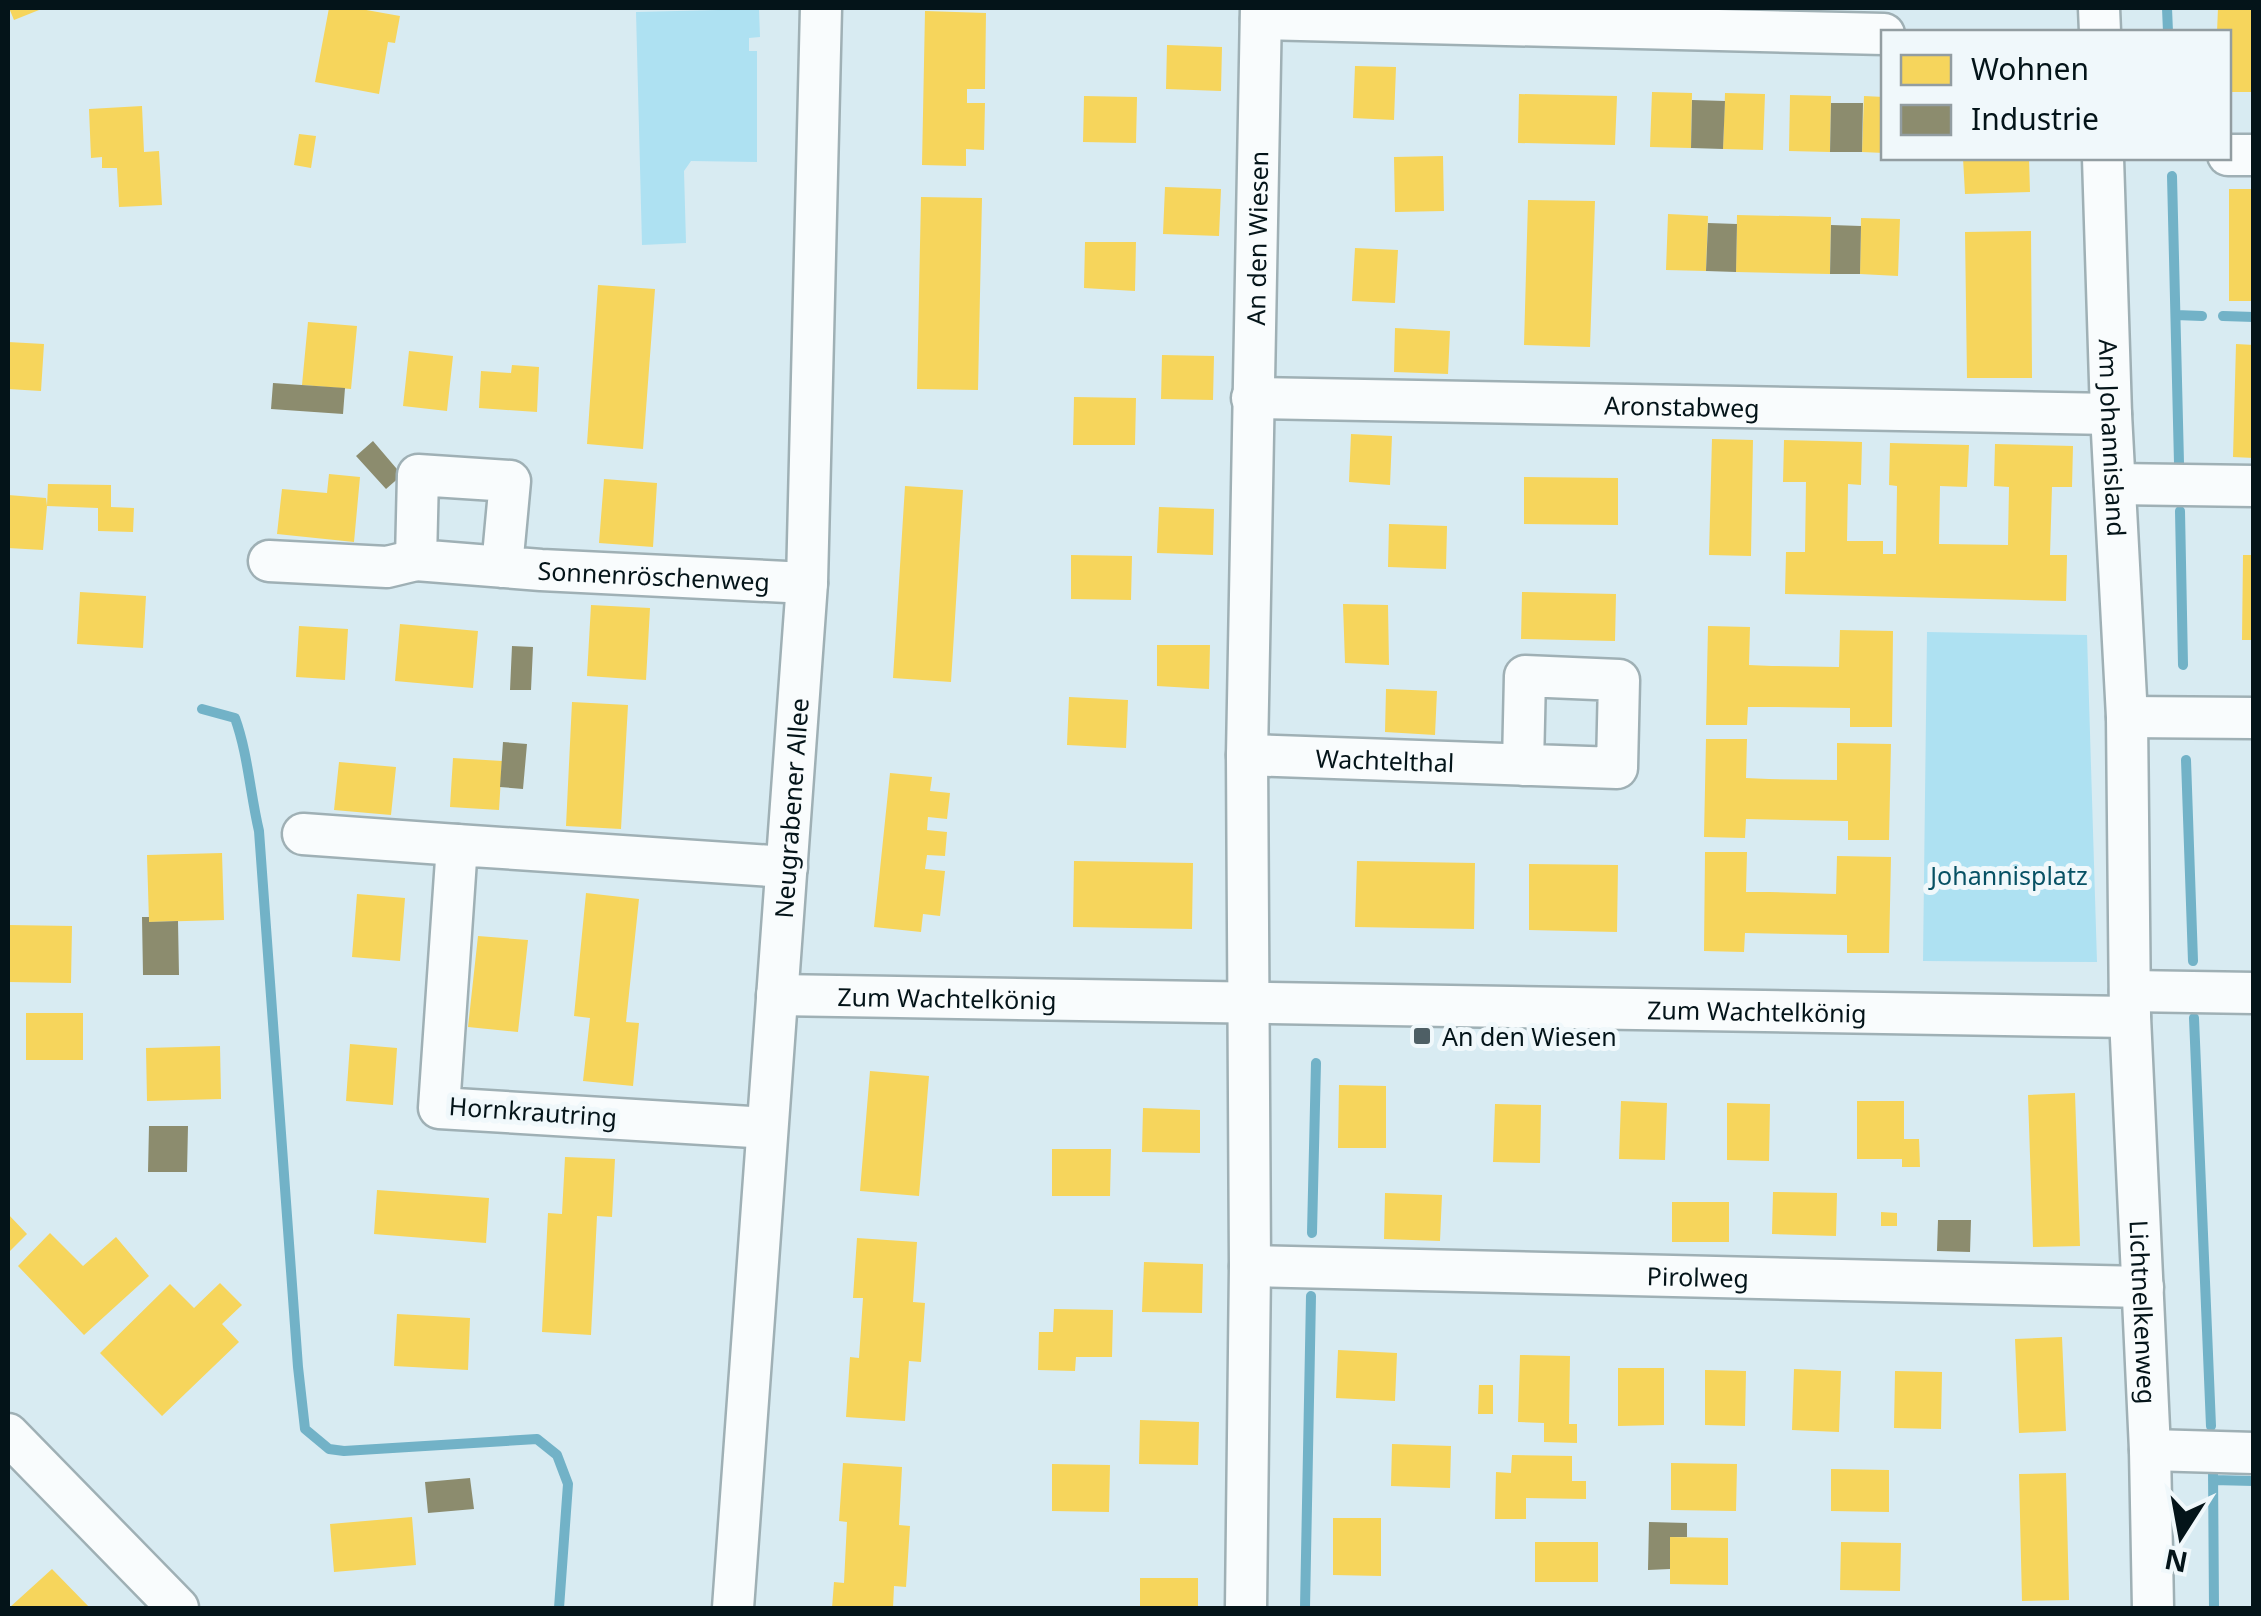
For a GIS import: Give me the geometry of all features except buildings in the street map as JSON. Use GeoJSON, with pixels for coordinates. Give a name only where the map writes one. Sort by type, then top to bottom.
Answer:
{"type":"FeatureCollection","features":[{"type":"Feature","properties":{"kind":"street","name":"Neugrabener Allee"},"geometry":{"type":"LineString","coordinates":[[732,1608],[806,583],[822,8]]}},
{"type":"Feature","properties":{"kind":"street"},"geometry":{"type":"LineString","coordinates":[[1261,13],[1881,34]]}},
{"type":"Feature","properties":{"kind":"street","name":"An den Wiesen"},"geometry":{"type":"LineString","coordinates":[[1246,1608],[1250,1266],[1247,755],[1261,13]]}},
{"type":"Feature","properties":{"kind":"street","name":"Am Johannisland"},"geometry":{"type":"LineString","coordinates":[[2102,160],[2127,717]]}},
{"type":"Feature","properties":{"kind":"street","name":"Aronstabweg"},"geometry":{"type":"LineString","coordinates":[[1252,398],[2111,414]]}},
{"type":"Feature","properties":{"kind":"street","name":"Sonnenröschenweg"},"geometry":{"type":"LineString","coordinates":[[416,560],[418,476],[510,481],[502,568]]}},
{"type":"Feature","properties":{"kind":"street"},"geometry":{"type":"LineString","coordinates":[[2115,484],[2254,486]]}},
{"type":"Feature","properties":{"kind":"street","name":"Sonnenröschenweg"},"geometry":{"type":"LineString","coordinates":[[269,561],[387,566],[416,560],[806,583]]}},
{"type":"Feature","properties":{"kind":"street"},"geometry":{"type":"LineString","coordinates":[[2130,1004],[2127,717],[2254,718]]}},
{"type":"Feature","properties":{"kind":"street","name":"Wachtelthal"},"geometry":{"type":"LineString","coordinates":[[1247,755],[1523,765]]}},
{"type":"Feature","properties":{"kind":"street"},"geometry":{"type":"LineString","coordinates":[[303,834],[786,867]]}},
{"type":"Feature","properties":{"kind":"street","name":"Hornkrautring"},"geometry":{"type":"LineString","coordinates":[[458,845],[439,1108],[767,1128]]}},
{"type":"Feature","properties":{"kind":"street","name":"Zum Wachtelkönig"},"geometry":{"type":"LineString","coordinates":[[777,995],[1247,1003],[2130,1004],[2254,993]]}},
{"type":"Feature","properties":{"kind":"street","name":"Lichtnelkenweg"},"geometry":{"type":"LineString","coordinates":[[2130,1004],[2150,1450],[2153,1608]]}},
{"type":"Feature","properties":{"kind":"street","name":"Pirolweg"},"geometry":{"type":"LineString","coordinates":[[1250,1266],[2143,1287]]}},
{"type":"Feature","properties":{"kind":"street"},"geometry":{"type":"LineString","coordinates":[[8,1434],[178,1608]]}},
{"type":"Feature","properties":{"kind":"street"},"geometry":{"type":"LineString","coordinates":[[2150,1450],[2254,1453]]}},
{"type":"Feature","properties":{"kind":"green space"},"geometry":{"type":"Polygon","coordinates":[[[759,9],[760,37],[749,38],[749,51],[757,51],[757,162],[691,161],[684,171],[686,243],[642,245],[636,12],[759,9]]]}},
{"type":"Feature","properties":{"kind":"green space","name":"Johannisplatz"},"geometry":{"type":"Polygon","coordinates":[[[1927,632],[2087,635],[2097,962],[1923,961],[1927,632]]]}},
{"type":"Feature","properties":{"kind":"waterway"},"geometry":{"type":"LineString","coordinates":[[2167,8],[2168,30]]}},
{"type":"Feature","properties":{"kind":"waterway"},"geometry":{"type":"LineString","coordinates":[[2172,176],[2179,463]]}},
{"type":"Feature","properties":{"kind":"waterway"},"geometry":{"type":"LineString","coordinates":[[2176,315],[2202,316]]}},
{"type":"Feature","properties":{"kind":"waterway"},"geometry":{"type":"LineString","coordinates":[[2223,316],[2254,317]]}},
{"type":"Feature","properties":{"kind":"waterway"},"geometry":{"type":"LineString","coordinates":[[2180,511],[2183,665]]}},
{"type":"Feature","properties":{"kind":"waterway"},"geometry":{"type":"LineString","coordinates":[[202,709],[235,718],[259,831],[305,1429],[329,1449],[344,1451],[537,1439],[557,1455],[568,1484],[559,1608]]}},
{"type":"Feature","properties":{"kind":"waterway"},"geometry":{"type":"LineString","coordinates":[[2186,760],[2193,961]]}},
{"type":"Feature","properties":{"kind":"waterway"},"geometry":{"type":"LineString","coordinates":[[2194,1018],[2211,1426]]}},
{"type":"Feature","properties":{"kind":"waterway"},"geometry":{"type":"LineString","coordinates":[[1312,1233],[1316,1063]]}},
{"type":"Feature","properties":{"kind":"waterway"},"geometry":{"type":"LineString","coordinates":[[1305,1608],[1311,1296]]}},
{"type":"Feature","properties":{"kind":"waterway"},"geometry":{"type":"LineString","coordinates":[[2213,1468],[2214,1608]]}},
{"type":"Feature","properties":{"kind":"waterway"},"geometry":{"type":"LineString","coordinates":[[2213,1480],[2254,1481]]}},
{"type":"Feature","properties":{"kind":"place","name":"An den Wiesen"},"geometry":{"type":"Point","coordinates":[1422,1036]}}]}
